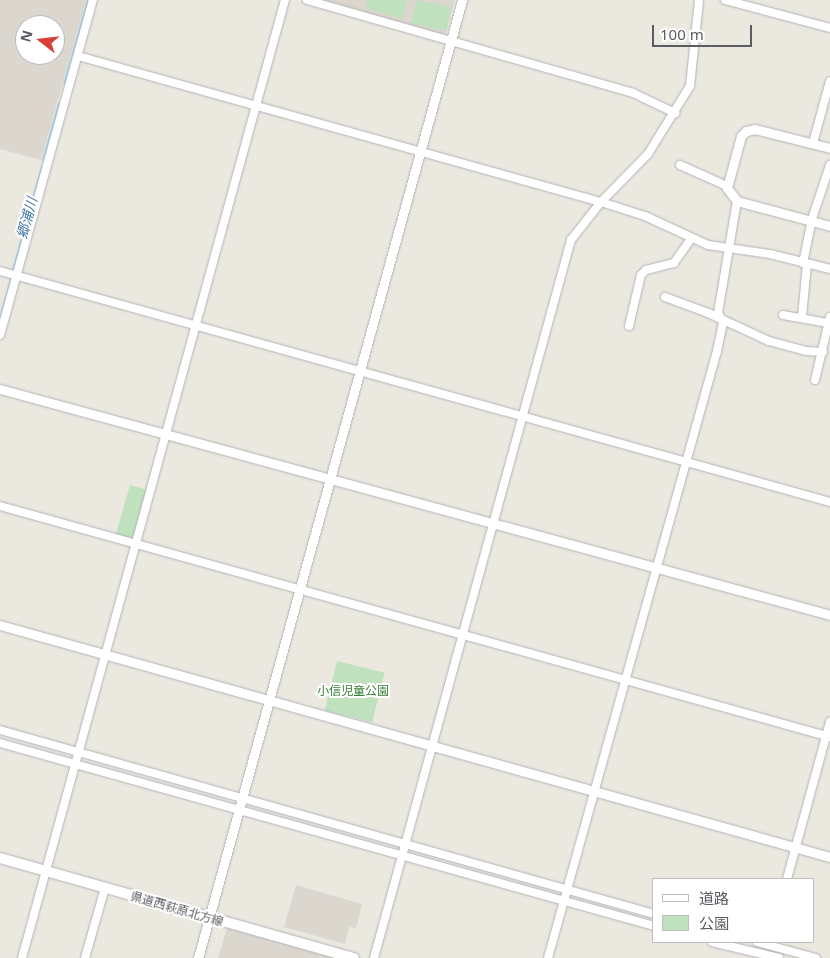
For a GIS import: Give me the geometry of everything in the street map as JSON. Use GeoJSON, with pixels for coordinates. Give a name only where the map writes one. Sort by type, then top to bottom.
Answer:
{"type":"FeatureCollection","features":[{"type":"Feature","properties":{"kind":"main road","name":"県道西萩原北方線"},"geometry":{"type":"LineString","coordinates":[[0,858],[354,958]]}},
{"type":"Feature","properties":{"kind":"street"},"geometry":{"type":"LineString","coordinates":[[0,335],[93,0]]}},
{"type":"Feature","properties":{"kind":"street"},"geometry":{"type":"LineString","coordinates":[[22,958],[285,0]]}},
{"type":"Feature","properties":{"kind":"street"},"geometry":{"type":"LineString","coordinates":[[307,0],[633,93],[675,113]]}},
{"type":"Feature","properties":{"kind":"street"},"geometry":{"type":"LineString","coordinates":[[198,958],[462,0]]}},
{"type":"Feature","properties":{"kind":"street"},"geometry":{"type":"LineString","coordinates":[[374,958],[571,240],[601,202],[648,154],[690,86],[699,0]]}},
{"type":"Feature","properties":{"kind":"street"},"geometry":{"type":"LineString","coordinates":[[724,0],[830,28]]}},
{"type":"Feature","properties":{"kind":"street"},"geometry":{"type":"LineString","coordinates":[[78,56],[601,202],[645,216],[691,239],[727,248],[770,254],[830,269]]}},
{"type":"Feature","properties":{"kind":"street"},"geometry":{"type":"LineString","coordinates":[[813,143],[830,81]]}},
{"type":"Feature","properties":{"kind":"street"},"geometry":{"type":"LineString","coordinates":[[830,148],[755,129],[746,131],[741,136],[727,186],[730,195],[737,201],[812,223],[830,226]]}},
{"type":"Feature","properties":{"kind":"street"},"geometry":{"type":"LineString","coordinates":[[680,165],[727,186]]}},
{"type":"Feature","properties":{"kind":"street"},"geometry":{"type":"LineString","coordinates":[[802,317],[805,264],[812,223],[830,165]]}},
{"type":"Feature","properties":{"kind":"street"},"geometry":{"type":"LineString","coordinates":[[548,958],[566,889],[596,792],[717,351],[721,318],[718,313],[726,282],[727,248],[737,201]]}},
{"type":"Feature","properties":{"kind":"street"},"geometry":{"type":"LineString","coordinates":[[629,326],[642,275],[646,270],[674,263],[691,239]]}},
{"type":"Feature","properties":{"kind":"street"},"geometry":{"type":"LineString","coordinates":[[0,271],[830,502]]}},
{"type":"Feature","properties":{"kind":"street"},"geometry":{"type":"LineString","coordinates":[[665,297],[721,318],[782,346],[823,352]]}},
{"type":"Feature","properties":{"kind":"street"},"geometry":{"type":"LineString","coordinates":[[784,315],[829,320],[815,380]]}},
{"type":"Feature","properties":{"kind":"street"},"geometry":{"type":"LineString","coordinates":[[0,389],[830,615]]}},
{"type":"Feature","properties":{"kind":"street"},"geometry":{"type":"LineString","coordinates":[[0,506],[828,737]]}},
{"type":"Feature","properties":{"kind":"street"},"geometry":{"type":"LineString","coordinates":[[0,625],[433,744],[596,792],[830,857]]}},
{"type":"Feature","properties":{"kind":"street"},"geometry":{"type":"LineString","coordinates":[[787,878],[828,737],[830,722]]}},
{"type":"Feature","properties":{"kind":"street"},"geometry":{"type":"LineString","coordinates":[[0,730],[242,796],[652,913]]}},
{"type":"Feature","properties":{"kind":"street"},"geometry":{"type":"LineString","coordinates":[[0,744],[240,808],[652,925]]}},
{"type":"Feature","properties":{"kind":"street"},"geometry":{"type":"LineString","coordinates":[[85,958],[105,888]]}},
{"type":"Feature","properties":{"kind":"street"},"geometry":{"type":"LineString","coordinates":[[716,943],[779,958]]}},
{"type":"Feature","properties":{"kind":"street"},"geometry":{"type":"LineString","coordinates":[[765,956],[769,943],[816,958]]}},
{"type":"Feature","properties":{"kind":"shaded area"},"geometry":{"type":"Polygon","coordinates":[[[0,0],[86,0],[41,160],[0,149],[0,0]]]}},
{"type":"Feature","properties":{"kind":"shaded area"},"geometry":{"type":"Polygon","coordinates":[[[318,0],[455,0],[445,35],[318,0]]]}},
{"type":"Feature","properties":{"kind":"shaded area"},"geometry":{"type":"Polygon","coordinates":[[[296,885],[362,904],[356,928],[349,927],[345,944],[284,927],[296,885]]]}},
{"type":"Feature","properties":{"kind":"shaded area"},"geometry":{"type":"Polygon","coordinates":[[[227,928],[335,958],[218,958],[227,928]]]}},
{"type":"Feature","properties":{"kind":"green space"},"geometry":{"type":"Polygon","coordinates":[[[368,0],[408,0],[402,19],[365,8],[368,0]]]}},
{"type":"Feature","properties":{"kind":"green space"},"geometry":{"type":"Polygon","coordinates":[[[416,0],[451,7],[447,30],[411,24],[416,0]]]}},
{"type":"Feature","properties":{"kind":"green space"},"geometry":{"type":"Polygon","coordinates":[[[130,485],[147,490],[133,540],[116,535],[130,485]]]}},
{"type":"Feature","properties":{"kind":"green space","name":"小信児童公園"},"geometry":{"type":"Polygon","coordinates":[[[337,661],[385,673],[372,722],[325,710],[337,661]]]}},
{"type":"Feature","properties":{"kind":"waterway","name":"郷浦川"},"geometry":{"type":"LineString","coordinates":[[64,84],[88,0]]}},
{"type":"Feature","properties":{"kind":"waterway","name":"郷浦川"},"geometry":{"type":"LineString","coordinates":[[43,160],[59,103]]}},
{"type":"Feature","properties":{"kind":"waterway","name":"郷浦川"},"geometry":{"type":"LineString","coordinates":[[13,270],[42,167]]}},
{"type":"Feature","properties":{"kind":"waterway","name":"郷浦川"},"geometry":{"type":"LineString","coordinates":[[0,318],[11,280]]}}]}
